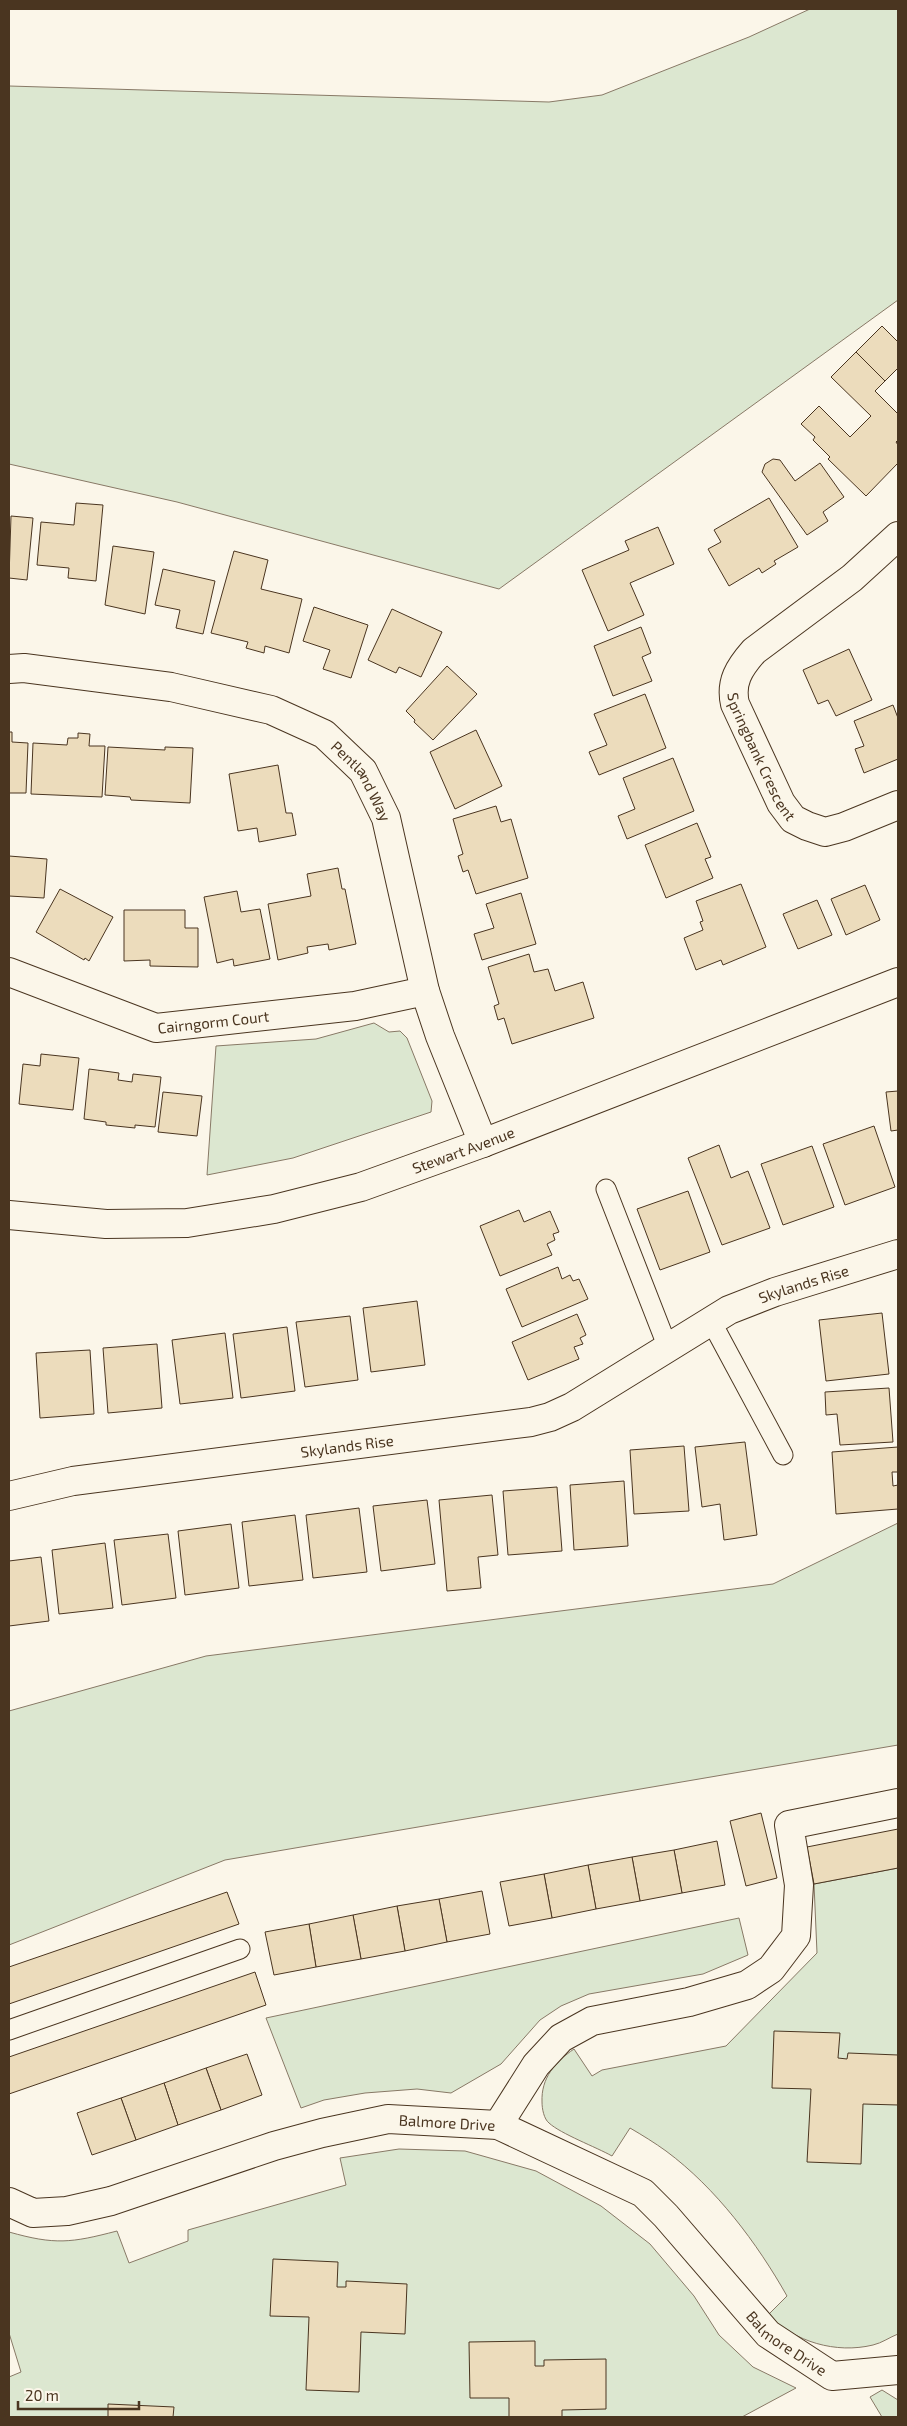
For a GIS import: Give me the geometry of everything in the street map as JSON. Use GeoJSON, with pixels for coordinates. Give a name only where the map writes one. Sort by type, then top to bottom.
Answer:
{"type":"FeatureCollection","features":[{"type":"Feature","properties":{"kind":"street","name":"Springbank Crescent"},"geometry":{"type":"LineString","coordinates":[[898,536],[852,578],[754,651],[741,666],[734,680],[732,691],[735,704],[781,803],[793,818],[825,832],[844,827],[898,805]]}},
{"type":"Feature","properties":{"kind":"street","name":"Pentland Way"},"geometry":{"type":"LineString","coordinates":[[9,668],[24,668],[171,687],[271,710],[324,734],[363,771],[386,818],[425,991],[440,1036],[483,1143]]}},
{"type":"Feature","properties":{"kind":"street","name":"Cairngorm Court"},"geometry":{"type":"LineString","coordinates":[[9,972],[156,1028],[355,1006],[425,991]]}},
{"type":"Feature","properties":{"kind":"street","name":"Stewart Avenue"},"geometry":{"type":"LineString","coordinates":[[9,1215],[106,1224],[188,1223],[274,1209],[361,1187],[483,1143],[898,982]]}},
{"type":"Feature","properties":{"kind":"street","name":"Skylands Rise"},"geometry":{"type":"LineString","coordinates":[[9,1496],[73,1481],[531,1422],[550,1417],[572,1407],[729,1310],[775,1292],[898,1254]]}},
{"type":"Feature","properties":{"kind":"street"},"geometry":{"type":"LineString","coordinates":[[498,2125],[536,2064],[561,2038],[592,2020],[689,2002],[747,1985],[771,1969],[796,1936],[799,1885],[790,1825],[898,1803]]}},
{"type":"Feature","properties":{"kind":"street","name":"Balmore Drive"},"geometry":{"type":"LineString","coordinates":[[9,2202],[33,2213],[67,2211],[110,2201],[274,2146],[322,2133],[388,2119],[498,2125],[643,2193],[672,2223],[768,2334],[832,2376],[898,2370]]}},
{"type":"Feature","properties":{"kind":"lane"},"geometry":{"type":"LineString","coordinates":[[606,1189],[668,1348]]}},
{"type":"Feature","properties":{"kind":"lane"},"geometry":{"type":"LineString","coordinates":[[711,1321],[783,1455]]}},
{"type":"Feature","properties":{"kind":"lane"},"geometry":{"type":"LineString","coordinates":[[9,2030],[240,1949]]}},
{"type":"Feature","properties":{"kind":"green space"},"geometry":{"type":"Polygon","coordinates":[[[810,9],[898,9],[898,300],[499,589],[177,502],[9,464],[9,86],[549,102],[602,95],[749,37],[810,9]]]}},
{"type":"Feature","properties":{"kind":"green space"},"geometry":{"type":"Polygon","coordinates":[[[374,1023],[389,1032],[400,1031],[407,1038],[432,1101],[431,1112],[293,1158],[207,1175],[216,1046],[316,1039],[374,1023]]]}},
{"type":"Feature","properties":{"kind":"green space"},"geometry":{"type":"Polygon","coordinates":[[[898,1523],[898,1745],[225,1860],[9,1945],[9,1711],[206,1656],[773,1584],[898,1523]]]}},
{"type":"Feature","properties":{"kind":"green space"},"geometry":{"type":"Polygon","coordinates":[[[898,1868],[898,2334],[873,2345],[845,2348],[831,2347],[803,2339],[768,2315],[787,2296],[762,2256],[734,2218],[702,2182],[684,2166],[662,2148],[630,2128],[612,2156],[570,2136],[554,2127],[546,2119],[542,2108],[542,2093],[550,2071],[574,2049],[592,2076],[602,2070],[726,2046],[817,1953],[814,1884],[898,1868]]]}},
{"type":"Feature","properties":{"kind":"green space"},"geometry":{"type":"Polygon","coordinates":[[[739,1918],[748,1955],[703,1974],[589,1994],[561,2006],[540,2020],[501,2064],[451,2093],[417,2089],[365,2093],[324,2100],[301,2108],[266,2018],[739,1918]]]}},
{"type":"Feature","properties":{"kind":"green space"},"geometry":{"type":"Polygon","coordinates":[[[399,2149],[465,2151],[536,2171],[601,2206],[650,2244],[694,2296],[719,2335],[753,2367],[796,2388],[742,2417],[9,2417],[9,2377],[21,2372],[9,2333],[9,2232],[51,2241],[63,2241],[117,2231],[129,2263],[188,2241],[188,2230],[346,2185],[340,2158],[399,2149]]]}},
{"type":"Feature","properties":{"kind":"green space"},"geometry":{"type":"Polygon","coordinates":[[[882,2390],[898,2400],[898,2417],[882,2417],[870,2397],[882,2390]]]}},
{"type":"Feature","properties":{"kind":"building"},"geometry":{"type":"Polygon","coordinates":[[[882,326],[898,342],[898,368],[885,381],[856,352],[882,326]]]}},
{"type":"Feature","properties":{"kind":"building"},"geometry":{"type":"Polygon","coordinates":[[[856,352],[885,381],[875,391],[898,414],[898,440],[896,442],[898,445],[898,463],[866,496],[828,459],[830,457],[813,440],[815,437],[801,424],[819,406],[850,437],[871,416],[831,377],[856,352]]]}},
{"type":"Feature","properties":{"kind":"building"},"geometry":{"type":"Polygon","coordinates":[[[773,459],[780,460],[795,481],[820,463],[844,497],[823,512],[828,521],[807,535],[762,472],[765,464],[773,459]]]}},
{"type":"Feature","properties":{"kind":"building"},"geometry":{"type":"Polygon","coordinates":[[[769,498],[798,547],[774,561],[776,564],[762,573],[759,568],[729,586],[708,549],[721,542],[714,530],[769,498]]]}},
{"type":"Feature","properties":{"kind":"building"},"geometry":{"type":"Polygon","coordinates":[[[76,503],[103,505],[96,581],[68,578],[69,568],[37,565],[41,522],[74,525],[76,503]]]}},
{"type":"Feature","properties":{"kind":"building"},"geometry":{"type":"Polygon","coordinates":[[[11,516],[33,518],[27,580],[9,578],[11,516]]]}},
{"type":"Feature","properties":{"kind":"building"},"geometry":{"type":"Polygon","coordinates":[[[658,527],[674,564],[630,583],[644,615],[608,631],[582,570],[629,550],[625,541],[658,527]]]}},
{"type":"Feature","properties":{"kind":"building"},"geometry":{"type":"Polygon","coordinates":[[[113,546],[154,552],[145,614],[105,605],[113,546]]]}},
{"type":"Feature","properties":{"kind":"building"},"geometry":{"type":"Polygon","coordinates":[[[234,551],[268,560],[261,589],[302,599],[289,653],[265,646],[264,653],[246,648],[248,642],[211,633],[234,551]]]}},
{"type":"Feature","properties":{"kind":"building"},"geometry":{"type":"Polygon","coordinates":[[[163,569],[215,581],[203,634],[176,628],[180,610],[155,605],[163,569]]]}},
{"type":"Feature","properties":{"kind":"building"},"geometry":{"type":"Polygon","coordinates":[[[314,607],[368,625],[351,678],[323,669],[330,650],[303,641],[314,607]]]}},
{"type":"Feature","properties":{"kind":"building"},"geometry":{"type":"Polygon","coordinates":[[[392,609],[442,632],[421,677],[399,667],[396,673],[368,660],[392,609]]]}},
{"type":"Feature","properties":{"kind":"building"},"geometry":{"type":"Polygon","coordinates":[[[641,627],[651,653],[642,657],[652,681],[613,696],[594,646],[641,627]]]}},
{"type":"Feature","properties":{"kind":"building"},"geometry":{"type":"Polygon","coordinates":[[[849,649],[872,700],[836,716],[828,700],[818,704],[803,670],[849,649]]]}},
{"type":"Feature","properties":{"kind":"building"},"geometry":{"type":"Polygon","coordinates":[[[447,666],[477,694],[433,740],[414,722],[415,720],[406,711],[447,666]]]}},
{"type":"Feature","properties":{"kind":"building"},"geometry":{"type":"Polygon","coordinates":[[[645,694],[666,748],[599,775],[589,752],[607,745],[594,714],[645,694]]]}},
{"type":"Feature","properties":{"kind":"building"},"geometry":{"type":"Polygon","coordinates":[[[893,705],[898,718],[898,759],[864,773],[855,749],[864,746],[854,721],[893,705]]]}},
{"type":"Feature","properties":{"kind":"building"},"geometry":{"type":"Polygon","coordinates":[[[476,730],[502,786],[455,809],[430,752],[476,730]]]}},
{"type":"Feature","properties":{"kind":"building"},"geometry":{"type":"Polygon","coordinates":[[[9,732],[12,732],[12,742],[28,743],[26,793],[9,793],[9,732]]]}},
{"type":"Feature","properties":{"kind":"building"},"geometry":{"type":"Polygon","coordinates":[[[78,733],[90,734],[89,746],[105,746],[102,797],[31,794],[33,743],[67,745],[68,738],[78,738],[78,733]]]}},
{"type":"Feature","properties":{"kind":"building"},"geometry":{"type":"Polygon","coordinates":[[[108,747],[165,750],[165,747],[193,748],[190,803],[131,800],[130,797],[105,795],[108,747]]]}},
{"type":"Feature","properties":{"kind":"building"},"geometry":{"type":"Polygon","coordinates":[[[673,758],[694,811],[627,839],[618,816],[635,809],[623,778],[673,758]]]}},
{"type":"Feature","properties":{"kind":"building"},"geometry":{"type":"Polygon","coordinates":[[[278,765],[286,813],[292,813],[296,835],[259,842],[257,828],[238,831],[229,774],[278,765]]]}},
{"type":"Feature","properties":{"kind":"building"},"geometry":{"type":"Polygon","coordinates":[[[496,806],[501,822],[511,819],[528,878],[476,894],[468,870],[463,872],[458,856],[463,854],[453,819],[496,806]]]}},
{"type":"Feature","properties":{"kind":"building"},"geometry":{"type":"Polygon","coordinates":[[[697,823],[711,857],[705,859],[713,878],[666,898],[645,845],[697,823]]]}},
{"type":"Feature","properties":{"kind":"building"},"geometry":{"type":"Polygon","coordinates":[[[9,856],[47,859],[44,898],[9,896],[9,856]]]}},
{"type":"Feature","properties":{"kind":"building"},"geometry":{"type":"Polygon","coordinates":[[[338,868],[342,889],[345,889],[356,944],[329,950],[328,944],[307,947],[308,953],[278,960],[268,904],[311,896],[307,874],[338,868]]]}},
{"type":"Feature","properties":{"kind":"building"},"geometry":{"type":"Polygon","coordinates":[[[741,884],[766,947],[723,965],[721,960],[696,970],[684,938],[703,930],[700,922],[703,921],[696,901],[741,884]]]}},
{"type":"Feature","properties":{"kind":"building"},"geometry":{"type":"Polygon","coordinates":[[[865,885],[880,920],[846,935],[831,899],[865,885]]]}},
{"type":"Feature","properties":{"kind":"building"},"geometry":{"type":"Polygon","coordinates":[[[60,889],[113,917],[89,961],[85,958],[84,960],[36,932],[60,889]]]}},
{"type":"Feature","properties":{"kind":"building"},"geometry":{"type":"Polygon","coordinates":[[[237,891],[241,912],[260,909],[270,959],[234,966],[233,959],[217,963],[204,897],[237,891]]]}},
{"type":"Feature","properties":{"kind":"building"},"geometry":{"type":"Polygon","coordinates":[[[521,893],[536,944],[482,960],[474,934],[494,928],[486,904],[521,893]]]}},
{"type":"Feature","properties":{"kind":"building"},"geometry":{"type":"Polygon","coordinates":[[[817,900],[832,935],[798,949],[783,914],[817,900]]]}},
{"type":"Feature","properties":{"kind":"building"},"geometry":{"type":"Polygon","coordinates":[[[124,910],[185,910],[185,928],[198,928],[198,967],[150,966],[150,960],[124,961],[124,910]]]}},
{"type":"Feature","properties":{"kind":"building"},"geometry":{"type":"Polygon","coordinates":[[[529,954],[534,972],[548,969],[555,991],[583,982],[594,1018],[512,1044],[504,1018],[498,1020],[494,1006],[499,1004],[488,967],[529,954]]]}},
{"type":"Feature","properties":{"kind":"building"},"geometry":{"type":"Polygon","coordinates":[[[41,1054],[79,1058],[73,1110],[19,1104],[23,1064],[40,1066],[41,1054]]]}},
{"type":"Feature","properties":{"kind":"building"},"geometry":{"type":"Polygon","coordinates":[[[89,1069],[119,1073],[118,1080],[132,1082],[133,1074],[161,1077],[155,1127],[135,1125],[135,1128],[106,1125],[106,1122],[84,1119],[89,1069]]]}},
{"type":"Feature","properties":{"kind":"building"},"geometry":{"type":"Polygon","coordinates":[[[898,1091],[898,1130],[891,1131],[886,1092],[898,1091]]]}},
{"type":"Feature","properties":{"kind":"building"},"geometry":{"type":"Polygon","coordinates":[[[163,1092],[202,1096],[197,1136],[158,1132],[163,1092]]]}},
{"type":"Feature","properties":{"kind":"building"},"geometry":{"type":"Polygon","coordinates":[[[874,1126],[895,1187],[845,1205],[823,1144],[874,1126]]]}},
{"type":"Feature","properties":{"kind":"building"},"geometry":{"type":"Polygon","coordinates":[[[719,1145],[731,1178],[748,1171],[770,1228],[722,1245],[688,1158],[719,1145]]]}},
{"type":"Feature","properties":{"kind":"building"},"geometry":{"type":"Polygon","coordinates":[[[812,1146],[834,1207],[783,1225],[761,1164],[812,1146]]]}},
{"type":"Feature","properties":{"kind":"building"},"geometry":{"type":"Polygon","coordinates":[[[688,1191],[710,1252],[660,1270],[637,1209],[688,1191]]]}},
{"type":"Feature","properties":{"kind":"building"},"geometry":{"type":"Polygon","coordinates":[[[519,1210],[524,1222],[550,1211],[559,1232],[553,1234],[555,1240],[547,1244],[552,1255],[500,1276],[480,1226],[519,1210]]]}},
{"type":"Feature","properties":{"kind":"building"},"geometry":{"type":"Polygon","coordinates":[[[558,1267],[562,1279],[570,1275],[573,1281],[579,1279],[588,1299],[522,1327],[506,1289],[558,1267]]]}},
{"type":"Feature","properties":{"kind":"building"},"geometry":{"type":"Polygon","coordinates":[[[417,1301],[425,1365],[371,1372],[363,1308],[417,1301]]]}},
{"type":"Feature","properties":{"kind":"building"},"geometry":{"type":"Polygon","coordinates":[[[882,1313],[889,1374],[826,1381],[819,1320],[882,1313]]]}},
{"type":"Feature","properties":{"kind":"building"},"geometry":{"type":"Polygon","coordinates":[[[577,1314],[586,1335],[580,1338],[583,1344],[574,1347],[579,1359],[528,1380],[512,1342],[577,1314]]]}},
{"type":"Feature","properties":{"kind":"building"},"geometry":{"type":"Polygon","coordinates":[[[350,1316],[358,1380],[305,1387],[296,1322],[350,1316]]]}},
{"type":"Feature","properties":{"kind":"building"},"geometry":{"type":"Polygon","coordinates":[[[287,1327],[295,1391],[241,1398],[233,1334],[287,1327]]]}},
{"type":"Feature","properties":{"kind":"building"},"geometry":{"type":"Polygon","coordinates":[[[225,1333],[233,1398],[180,1404],[172,1340],[225,1333]]]}},
{"type":"Feature","properties":{"kind":"building"},"geometry":{"type":"Polygon","coordinates":[[[157,1344],[162,1408],[108,1413],[103,1348],[157,1344]]]}},
{"type":"Feature","properties":{"kind":"building"},"geometry":{"type":"Polygon","coordinates":[[[90,1350],[94,1414],[40,1418],[36,1353],[90,1350]]]}},
{"type":"Feature","properties":{"kind":"building"},"geometry":{"type":"Polygon","coordinates":[[[889,1388],[893,1442],[840,1445],[837,1414],[826,1415],[825,1392],[889,1388]]]}},
{"type":"Feature","properties":{"kind":"building"},"geometry":{"type":"Polygon","coordinates":[[[745,1442],[757,1535],[724,1540],[720,1504],[702,1507],[695,1447],[745,1442]]]}},
{"type":"Feature","properties":{"kind":"building"},"geometry":{"type":"Polygon","coordinates":[[[684,1446],[689,1511],[634,1514],[630,1450],[684,1446]]]}},
{"type":"Feature","properties":{"kind":"building"},"geometry":{"type":"Polygon","coordinates":[[[898,1447],[898,1472],[892,1472],[893,1486],[898,1485],[898,1509],[836,1514],[832,1452],[898,1447]]]}},
{"type":"Feature","properties":{"kind":"building"},"geometry":{"type":"Polygon","coordinates":[[[624,1481],[628,1546],[574,1550],[570,1485],[624,1481]]]}},
{"type":"Feature","properties":{"kind":"building"},"geometry":{"type":"Polygon","coordinates":[[[557,1487],[562,1551],[508,1555],[503,1491],[557,1487]]]}},
{"type":"Feature","properties":{"kind":"building"},"geometry":{"type":"Polygon","coordinates":[[[492,1495],[498,1555],[478,1557],[481,1588],[447,1591],[439,1500],[492,1495]]]}},
{"type":"Feature","properties":{"kind":"building"},"geometry":{"type":"Polygon","coordinates":[[[427,1500],[435,1564],[381,1571],[373,1506],[427,1500]]]}},
{"type":"Feature","properties":{"kind":"building"},"geometry":{"type":"Polygon","coordinates":[[[359,1508],[367,1572],[313,1578],[306,1515],[359,1508]]]}},
{"type":"Feature","properties":{"kind":"building"},"geometry":{"type":"Polygon","coordinates":[[[295,1515],[303,1580],[249,1586],[242,1522],[295,1515]]]}},
{"type":"Feature","properties":{"kind":"building"},"geometry":{"type":"Polygon","coordinates":[[[231,1524],[239,1588],[185,1595],[178,1531],[231,1524]]]}},
{"type":"Feature","properties":{"kind":"building"},"geometry":{"type":"Polygon","coordinates":[[[168,1534],[176,1598],[122,1605],[114,1540],[168,1534]]]}},
{"type":"Feature","properties":{"kind":"building"},"geometry":{"type":"Polygon","coordinates":[[[105,1543],[113,1608],[59,1614],[52,1550],[105,1543]]]}},
{"type":"Feature","properties":{"kind":"building"},"geometry":{"type":"Polygon","coordinates":[[[41,1557],[49,1621],[9,1626],[9,1561],[41,1557]]]}},
{"type":"Feature","properties":{"kind":"building"},"geometry":{"type":"Polygon","coordinates":[[[761,1813],[777,1878],[746,1886],[730,1821],[761,1813]]]}},
{"type":"Feature","properties":{"kind":"building"},"geometry":{"type":"Polygon","coordinates":[[[898,1829],[898,1868],[814,1884],[807,1847],[898,1829]]]}},
{"type":"Feature","properties":{"kind":"building"},"geometry":{"type":"Polygon","coordinates":[[[717,1841],[725,1885],[682,1893],[674,1850],[717,1841]]]}},
{"type":"Feature","properties":{"kind":"building"},"geometry":{"type":"Polygon","coordinates":[[[674,1850],[682,1893],[640,1901],[632,1857],[674,1850]]]}},
{"type":"Feature","properties":{"kind":"building"},"geometry":{"type":"Polygon","coordinates":[[[632,1857],[640,1901],[596,1909],[588,1865],[632,1857]]]}},
{"type":"Feature","properties":{"kind":"building"},"geometry":{"type":"Polygon","coordinates":[[[588,1865],[596,1909],[552,1918],[544,1874],[588,1865]]]}},
{"type":"Feature","properties":{"kind":"building"},"geometry":{"type":"Polygon","coordinates":[[[544,1874],[552,1918],[509,1926],[500,1882],[544,1874]]]}},
{"type":"Feature","properties":{"kind":"building"},"geometry":{"type":"Polygon","coordinates":[[[482,1891],[490,1934],[447,1942],[439,1899],[482,1891]]]}},
{"type":"Feature","properties":{"kind":"building"},"geometry":{"type":"Polygon","coordinates":[[[227,1892],[239,1924],[9,2004],[9,1967],[227,1892]]]}},
{"type":"Feature","properties":{"kind":"building"},"geometry":{"type":"Polygon","coordinates":[[[439,1899],[447,1942],[405,1951],[397,1906],[439,1899]]]}},
{"type":"Feature","properties":{"kind":"building"},"geometry":{"type":"Polygon","coordinates":[[[397,1906],[405,1951],[361,1959],[353,1915],[397,1906]]]}},
{"type":"Feature","properties":{"kind":"building"},"geometry":{"type":"Polygon","coordinates":[[[353,1915],[361,1959],[316,1967],[309,1924],[353,1915]]]}},
{"type":"Feature","properties":{"kind":"building"},"geometry":{"type":"Polygon","coordinates":[[[309,1924],[316,1967],[274,1975],[265,1932],[309,1924]]]}},
{"type":"Feature","properties":{"kind":"building"},"geometry":{"type":"Polygon","coordinates":[[[255,1972],[266,2005],[9,2094],[9,2057],[255,1972]]]}},
{"type":"Feature","properties":{"kind":"building"},"geometry":{"type":"Polygon","coordinates":[[[774,2031],[840,2033],[838,2058],[847,2059],[848,2053],[898,2055],[898,2105],[863,2104],[861,2164],[807,2162],[811,2089],[772,2088],[774,2031]]]}},
{"type":"Feature","properties":{"kind":"building"},"geometry":{"type":"Polygon","coordinates":[[[247,2054],[262,2095],[221,2110],[206,2068],[247,2054]]]}},
{"type":"Feature","properties":{"kind":"building"},"geometry":{"type":"Polygon","coordinates":[[[206,2068],[221,2110],[178,2125],[164,2083],[206,2068]]]}},
{"type":"Feature","properties":{"kind":"building"},"geometry":{"type":"Polygon","coordinates":[[[164,2083],[178,2125],[136,2140],[121,2098],[164,2083]]]}},
{"type":"Feature","properties":{"kind":"building"},"geometry":{"type":"Polygon","coordinates":[[[121,2098],[136,2140],[92,2155],[77,2113],[121,2098]]]}},
{"type":"Feature","properties":{"kind":"building"},"geometry":{"type":"Polygon","coordinates":[[[273,2259],[338,2262],[337,2287],[346,2287],[346,2281],[407,2284],[405,2334],[361,2332],[359,2392],[306,2390],[309,2317],[270,2316],[273,2259]]]}},
{"type":"Feature","properties":{"kind":"building"},"geometry":{"type":"Polygon","coordinates":[[[535,2341],[535,2366],[544,2366],[544,2360],[606,2359],[606,2409],[562,2410],[562,2417],[509,2417],[509,2398],[470,2398],[469,2342],[535,2341]]]}},
{"type":"Feature","properties":{"kind":"building"},"geometry":{"type":"Polygon","coordinates":[[[108,2404],[174,2407],[173,2417],[108,2417],[108,2404]]]}}]}
